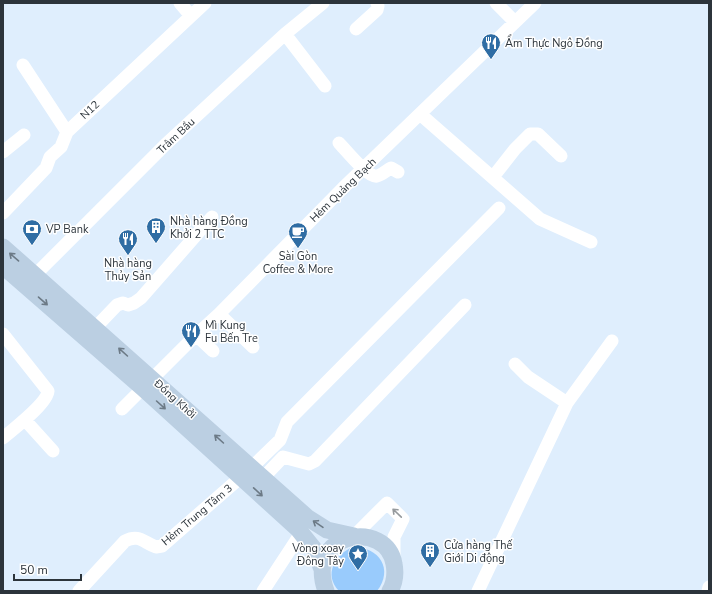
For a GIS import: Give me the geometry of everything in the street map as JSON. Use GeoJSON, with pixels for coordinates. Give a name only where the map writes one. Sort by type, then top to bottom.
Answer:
{"type":"FeatureCollection","features":[{"type":"Feature","properties":{"kind":"main road","name":"Đồng Khởi"},"geometry":{"type":"LineString","coordinates":[[3,247],[95,328],[148,384]]}},
{"type":"Feature","properties":{"kind":"main road","name":"Đồng Khởi"},"geometry":{"type":"LineString","coordinates":[[3,266],[148,384],[252,474],[308,518],[327,530],[354,536]]}},
{"type":"Feature","properties":{"kind":"main road","name":"Đồng Khởi"},"geometry":{"type":"LineString","coordinates":[[252,474],[314,549],[322,569]]}},
{"type":"Feature","properties":{"kind":"main road"},"geometry":{"type":"LineString","coordinates":[[326,591],[322,580],[322,569],[325,557],[332,548],[342,540],[354,536],[367,537],[378,541],[388,550],[402,591]]}},
{"type":"Feature","properties":{"kind":"main road"},"geometry":{"type":"LineString","coordinates":[[390,591],[393,586],[395,567]]}},
{"type":"Feature","properties":{"kind":"street"},"geometry":{"type":"LineString","coordinates":[[180,3],[191,16]]}},
{"type":"Feature","properties":{"kind":"street","name":"N12"},"geometry":{"type":"LineString","coordinates":[[3,213],[46,168],[50,157],[60,147],[67,132],[205,3]]}},
{"type":"Feature","properties":{"kind":"street","name":"Trâm Bầu"},"geometry":{"type":"LineString","coordinates":[[35,275],[165,145],[285,34],[323,3]]}},
{"type":"Feature","properties":{"kind":"street"},"geometry":{"type":"LineString","coordinates":[[356,29],[377,10],[377,3]]}},
{"type":"Feature","properties":{"kind":"street"},"geometry":{"type":"LineString","coordinates":[[496,3],[516,22]]}},
{"type":"Feature","properties":{"kind":"street","name":"Hẻm Quảng Bạch"},"geometry":{"type":"LineString","coordinates":[[122,409],[196,335],[220,314],[292,239],[535,3]]}},
{"type":"Feature","properties":{"kind":"street"},"geometry":{"type":"LineString","coordinates":[[285,34],[325,86]]}},
{"type":"Feature","properties":{"kind":"street"},"geometry":{"type":"LineString","coordinates":[[22,65],[67,132]]}},
{"type":"Feature","properties":{"kind":"street"},"geometry":{"type":"LineString","coordinates":[[420,114],[540,219],[591,242]]}},
{"type":"Feature","properties":{"kind":"street"},"geometry":{"type":"LineString","coordinates":[[493,178],[515,149],[530,134],[538,134],[561,156]]}},
{"type":"Feature","properties":{"kind":"street"},"geometry":{"type":"LineString","coordinates":[[3,152],[24,135]]}},
{"type":"Feature","properties":{"kind":"street"},"geometry":{"type":"LineString","coordinates":[[339,143],[364,169],[373,176],[377,177],[391,168],[398,172]]}},
{"type":"Feature","properties":{"kind":"street"},"geometry":{"type":"LineString","coordinates":[[252,474],[280,440],[287,422],[499,208]]}},
{"type":"Feature","properties":{"kind":"street"},"geometry":{"type":"LineString","coordinates":[[95,328],[117,305],[123,303],[128,305],[141,298],[212,217]]}},
{"type":"Feature","properties":{"kind":"street"},"geometry":{"type":"LineString","coordinates":[[252,474],[282,457],[310,464],[315,461],[465,305]]}},
{"type":"Feature","properties":{"kind":"street"},"geometry":{"type":"LineString","coordinates":[[220,314],[253,347]]}},
{"type":"Feature","properties":{"kind":"street"},"geometry":{"type":"LineString","coordinates":[[3,334],[48,391],[48,395],[45,400],[25,420],[3,438]]}},
{"type":"Feature","properties":{"kind":"street"},"geometry":{"type":"LineString","coordinates":[[196,335],[213,351]]}},
{"type":"Feature","properties":{"kind":"street"},"geometry":{"type":"LineString","coordinates":[[478,591],[567,403],[612,341]]}},
{"type":"Feature","properties":{"kind":"street"},"geometry":{"type":"LineString","coordinates":[[515,364],[528,377],[567,403]]}},
{"type":"Feature","properties":{"kind":"street"},"geometry":{"type":"LineString","coordinates":[[25,420],[53,451]]}},
{"type":"Feature","properties":{"kind":"street","name":"Hẻm Trung Tâm 3"},"geometry":{"type":"LineString","coordinates":[[79,591],[125,541],[136,538],[156,547],[162,546],[252,474]]}},
{"type":"Feature","properties":{"kind":"street"},"geometry":{"type":"LineString","coordinates":[[354,536],[387,503],[403,519],[394,537],[395,567]]}},
{"type":"Feature","properties":{"kind":"street"},"geometry":{"type":"LineString","coordinates":[[263,591],[301,533]]}},
{"type":"Feature","properties":{"kind":"street"},"geometry":{"type":"LineString","coordinates":[[708,591],[709,587]]}},
{"type":"Feature","properties":{"kind":"shaded area"},"geometry":{"type":"Polygon","coordinates":[[[353,547],[370,551],[377,555],[381,561],[384,567],[384,575],[382,583],[377,591],[339,591],[334,585],[332,572],[336,560],[347,550],[353,547]]]}},
{"type":"Feature","properties":{"kind":"place","name":"Ẩm Thực Ngô Đồng"},"geometry":{"type":"Point","coordinates":[491,60]}},
{"type":"Feature","properties":{"kind":"place","name":"Nhà hàng Đồng Khởi 2 TTC"},"geometry":{"type":"Point","coordinates":[156,244]}},
{"type":"Feature","properties":{"kind":"place","name":"VP Bank"},"geometry":{"type":"Point","coordinates":[32,246]}},
{"type":"Feature","properties":{"kind":"place","name":"Sài Gòn Coffee & More"},"geometry":{"type":"Point","coordinates":[298,249]}},
{"type":"Feature","properties":{"kind":"place","name":"Nhà hàng Thủy Sản"},"geometry":{"type":"Point","coordinates":[128,256]}},
{"type":"Feature","properties":{"kind":"place","name":"Mì Kung Fu Bến Tre"},"geometry":{"type":"Point","coordinates":[191,348]}},
{"type":"Feature","properties":{"kind":"place","name":"Cửa hàng Thế Giới Di động"},"geometry":{"type":"Point","coordinates":[430,568]}},
{"type":"Feature","properties":{"kind":"place","name":"Vòng xoay Đông Tây"},"geometry":{"type":"Point","coordinates":[358,571]}}]}
